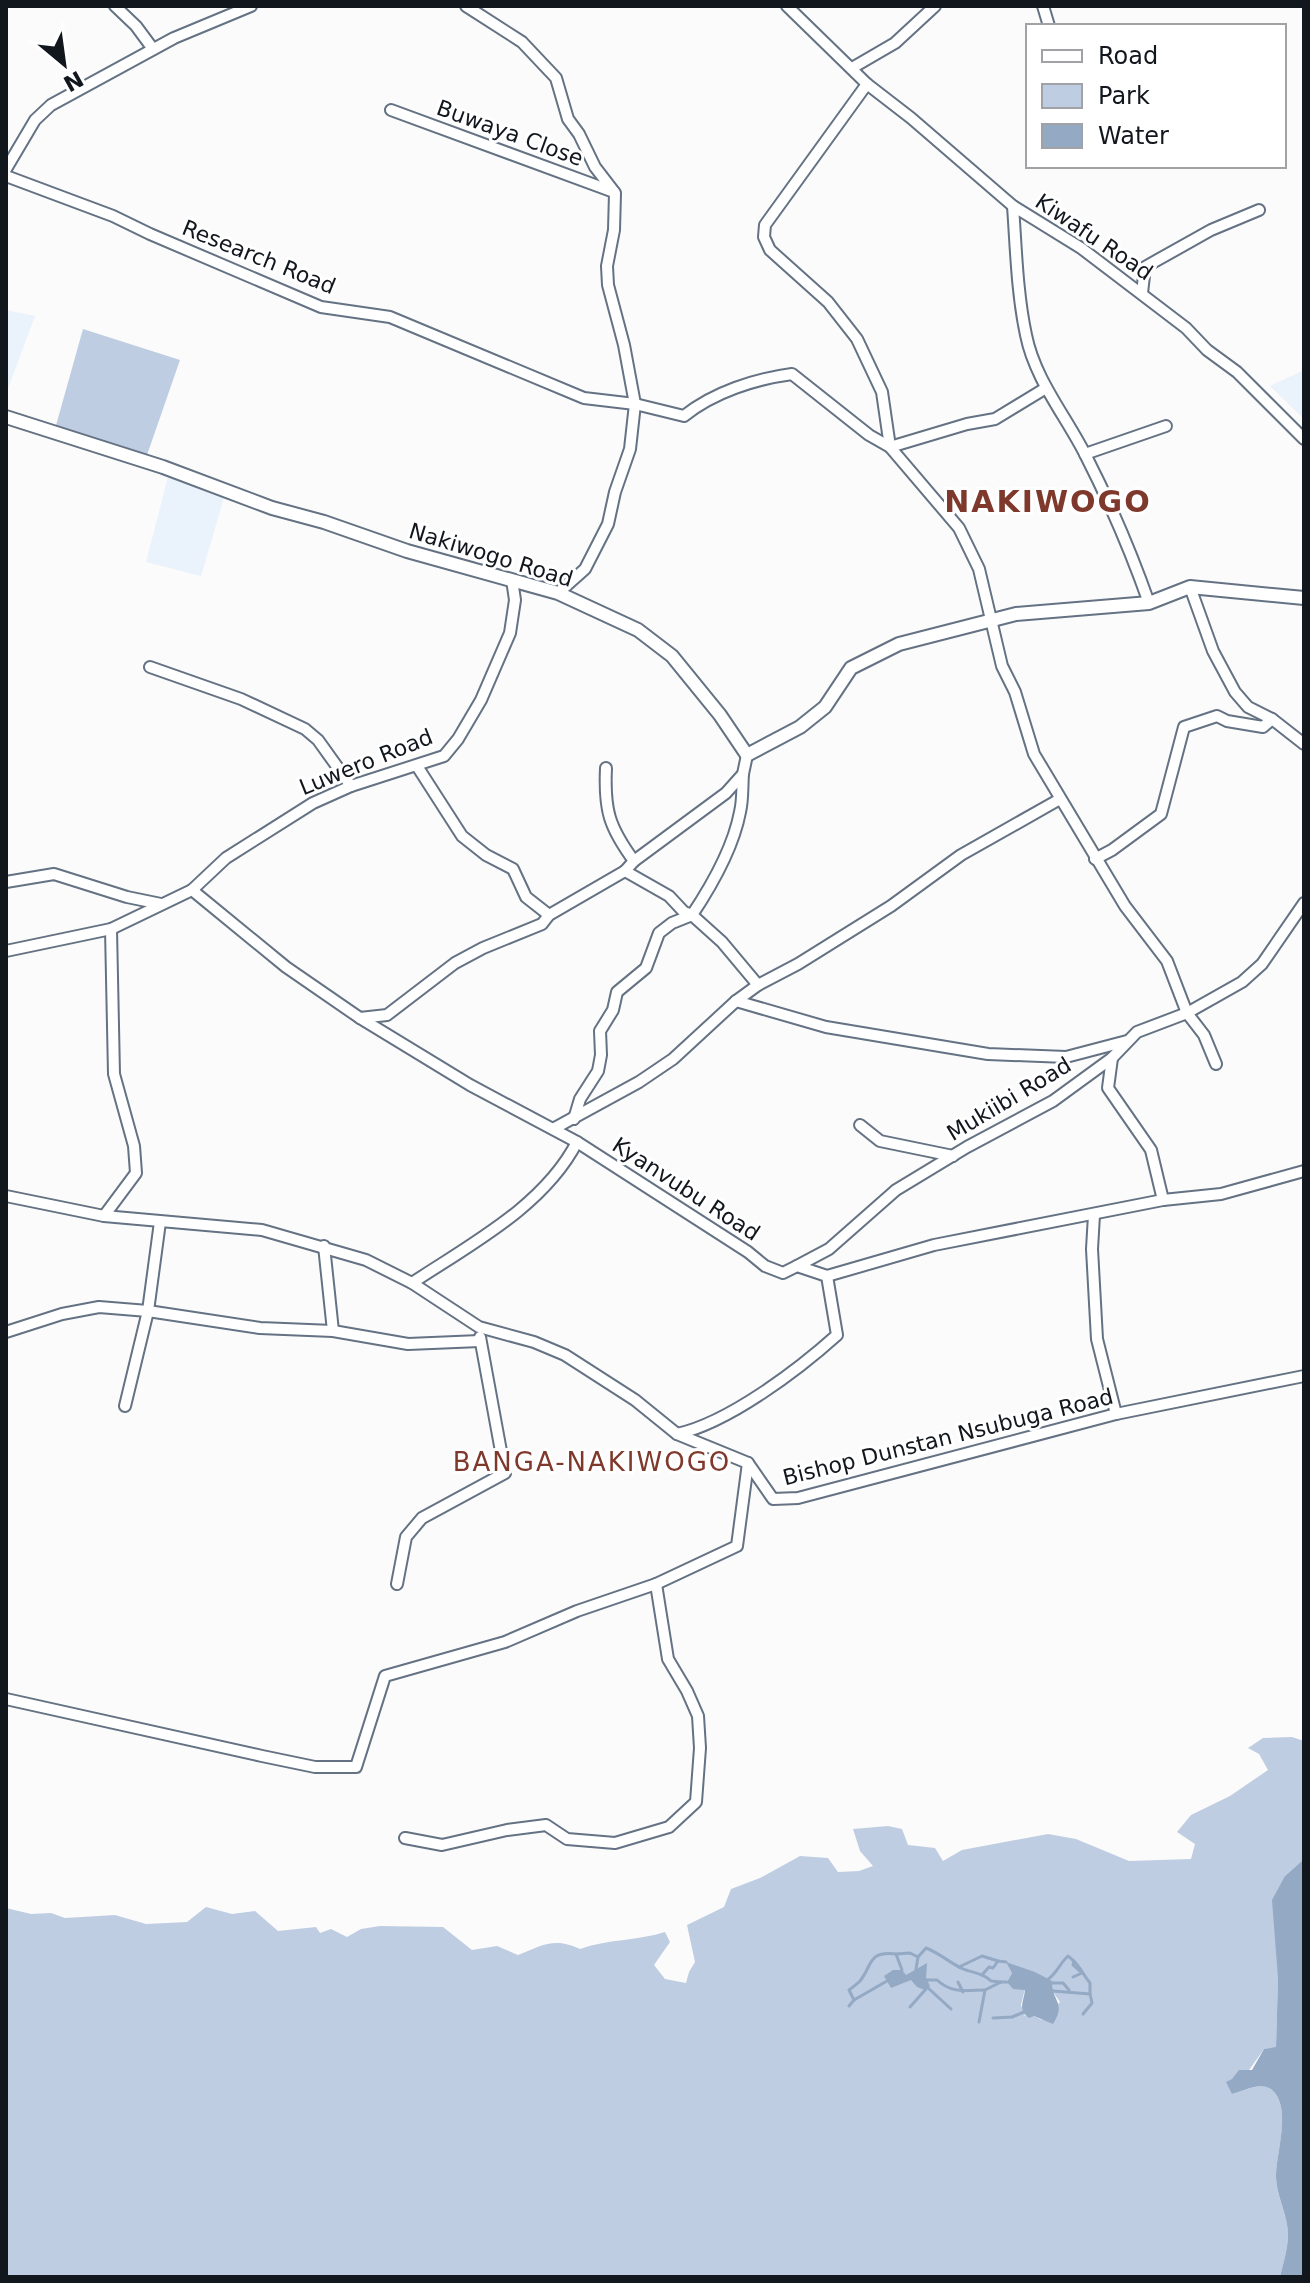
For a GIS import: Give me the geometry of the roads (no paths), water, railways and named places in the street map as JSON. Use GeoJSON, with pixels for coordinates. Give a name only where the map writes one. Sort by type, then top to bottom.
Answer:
{"type":"FeatureCollection","features":[{"type":"Feature","properties":{"kind":"street"},"geometry":{"type":"LineString","coordinates":[[115,6],[136,26],[153,49]]}},
{"type":"Feature","properties":{"kind":"street"},"geometry":{"type":"LineString","coordinates":[[6,169],[35,120],[51,105],[174,38],[251,6]]}},
{"type":"Feature","properties":{"kind":"street"},"geometry":{"type":"LineString","coordinates":[[466,6],[522,42],[556,78],[568,119],[595,167],[615,193],[614,230],[607,266],[608,285],[635,404],[630,449],[608,524],[585,569],[558,593]]}},
{"type":"Feature","properties":{"kind":"street"},"geometry":{"type":"LineString","coordinates":[[852,68],[907,34],[935,6]]}},
{"type":"Feature","properties":{"kind":"street","name":"Kiwafu Road"},"geometry":{"type":"LineString","coordinates":[[790,7],[867,84],[1013,206],[1081,248],[1186,328],[1207,350],[1237,372],[1304,439]]}},
{"type":"Feature","properties":{"kind":"street"},"geometry":{"type":"LineString","coordinates":[[867,84],[765,225],[764,237],[770,250],[828,302],[857,339],[882,392],[890,447],[959,528],[971,547],[1002,666],[1015,692],[1034,754],[1125,906],[1167,961],[1187,1013],[1198,1023],[1216,1064]]}},
{"type":"Feature","properties":{"kind":"street","name":"Buwaya Close"},"geometry":{"type":"LineString","coordinates":[[391,110],[615,193]]}},
{"type":"Feature","properties":{"kind":"street","name":"Research Road"},"geometry":{"type":"LineString","coordinates":[[6,176],[113,216],[321,307],[390,317],[584,398],[635,404],[684,416],[722,394],[747,384],[792,374],[869,435],[890,447]]}},
{"type":"Feature","properties":{"kind":"street"},"geometry":{"type":"LineString","coordinates":[[1013,206],[1026,336],[1046,388],[1085,454],[1130,550],[1149,603]]}},
{"type":"Feature","properties":{"kind":"street"},"geometry":{"type":"LineString","coordinates":[[1142,293],[1145,267],[1211,230],[1259,210]]}},
{"type":"Feature","properties":{"kind":"street"},"geometry":{"type":"LineString","coordinates":[[890,447],[995,419],[1046,388]]}},
{"type":"Feature","properties":{"kind":"street","name":"Nakiwogo Road"},"geometry":{"type":"LineString","coordinates":[[6,417],[163,467],[272,508],[558,593],[638,630],[672,656],[720,715],[747,755]]}},
{"type":"Feature","properties":{"kind":"street"},"geometry":{"type":"LineString","coordinates":[[1085,454],[1166,426]]}},
{"type":"Feature","properties":{"kind":"street","name":"Luwero Road"},"geometry":{"type":"LineString","coordinates":[[6,951],[111,929],[192,890],[226,858],[313,803],[351,786],[444,756],[481,700],[510,633],[515,600],[512,580]]}},
{"type":"Feature","properties":{"kind":"street"},"geometry":{"type":"LineString","coordinates":[[1190,587],[1213,651],[1235,692],[1248,707],[1272,719],[1299,737],[1304,744]]}},
{"type":"Feature","properties":{"kind":"street"},"geometry":{"type":"LineString","coordinates":[[574,1119],[580,1099],[598,1071],[600,1031],[613,1010],[617,992],[646,968],[659,933],[672,923],[692,915],[712,885],[737,822],[747,755],[800,727],[825,707],[851,668],[882,651],[930,635],[1016,614],[1149,603],[1190,587],[1304,598]]}},
{"type":"Feature","properties":{"kind":"street"},"geometry":{"type":"LineString","coordinates":[[150,667],[241,699],[305,729],[318,740],[351,786]]}},
{"type":"Feature","properties":{"kind":"street"},"geometry":{"type":"LineString","coordinates":[[1095,859],[1161,814],[1184,727],[1217,716],[1227,721],[1263,727],[1272,719]]}},
{"type":"Feature","properties":{"kind":"street"},"geometry":{"type":"LineString","coordinates":[[417,766],[462,836],[486,855],[513,869],[526,897],[549,915]]}},
{"type":"Feature","properties":{"kind":"street"},"geometry":{"type":"LineString","coordinates":[[606,768],[605,801],[609,816],[618,839],[634,861]]}},
{"type":"Feature","properties":{"kind":"street"},"geometry":{"type":"LineString","coordinates":[[360,1018],[387,1015],[455,963],[542,924],[549,915],[625,871],[634,861],[726,793],[743,774]]}},
{"type":"Feature","properties":{"kind":"street"},"geometry":{"type":"LineString","coordinates":[[553,1129],[673,1059],[758,985],[891,906],[961,855],[1060,799]]}},
{"type":"Feature","properties":{"kind":"street"},"geometry":{"type":"LineString","coordinates":[[625,871],[669,896],[684,912],[692,915],[722,942],[758,985]]}},
{"type":"Feature","properties":{"kind":"street"},"geometry":{"type":"LineString","coordinates":[[6,882],[54,874],[127,897],[161,904]]}},
{"type":"Feature","properties":{"kind":"street","name":"Kyanvubu Road"},"geometry":{"type":"LineString","coordinates":[[192,890],[286,967],[360,1018],[470,1085],[577,1142],[765,1266],[783,1273],[797,1266],[827,1276]]}},
{"type":"Feature","properties":{"kind":"street","name":"Mukiibi Road"},"geometry":{"type":"LineString","coordinates":[[797,1266],[829,1249],[896,1190],[1053,1101],[1112,1058],[1137,1032],[1187,1013],[1228,991],[1262,964],[1304,903]]}},
{"type":"Feature","properties":{"kind":"street"},"geometry":{"type":"LineString","coordinates":[[104,1216],[136,1173],[134,1146],[114,1074],[111,929]]}},
{"type":"Feature","properties":{"kind":"street"},"geometry":{"type":"LineString","coordinates":[[736,1001],[826,1027],[988,1054],[1066,1057],[1129,1040]]}},
{"type":"Feature","properties":{"kind":"street"},"geometry":{"type":"LineString","coordinates":[[1112,1058],[1108,1088],[1151,1150],[1163,1200]]}},
{"type":"Feature","properties":{"kind":"street"},"geometry":{"type":"LineString","coordinates":[[860,1125],[880,1141],[953,1156]]}},
{"type":"Feature","properties":{"kind":"street"},"geometry":{"type":"LineString","coordinates":[[412,1283],[499,1224],[542,1189],[563,1168],[577,1142]]}},
{"type":"Feature","properties":{"kind":"street"},"geometry":{"type":"LineString","coordinates":[[677,1434],[694,1430],[726,1414],[809,1358],[837,1335],[827,1276],[934,1245],[1163,1200],[1221,1194],[1304,1171]]}},
{"type":"Feature","properties":{"kind":"street","name":"Bishop Dunstan Nsubuga Road"},"geometry":{"type":"LineString","coordinates":[[6,1196],[104,1216],[240,1227],[324,1246],[366,1260],[412,1283],[479,1327],[534,1342],[565,1355],[635,1400],[677,1434],[748,1463],[773,1499],[785,1500],[1116,1414],[1304,1376]]}},
{"type":"Feature","properties":{"kind":"street"},"geometry":{"type":"LineString","coordinates":[[1094,1215],[1092,1249],[1097,1339],[1116,1414]]}},
{"type":"Feature","properties":{"kind":"street"},"geometry":{"type":"LineString","coordinates":[[125,1406],[148,1311],[160,1222]]}},
{"type":"Feature","properties":{"kind":"street"},"geometry":{"type":"LineString","coordinates":[[324,1246],[333,1331]]}},
{"type":"Feature","properties":{"kind":"street"},"geometry":{"type":"LineString","coordinates":[[6,1332],[99,1307],[260,1328],[333,1331],[408,1344],[480,1341]]}},
{"type":"Feature","properties":{"kind":"street"},"geometry":{"type":"LineString","coordinates":[[397,1584],[406,1537],[422,1518],[505,1473],[479,1327]]}},
{"type":"Feature","properties":{"kind":"street"},"geometry":{"type":"LineString","coordinates":[[6,1699],[315,1767],[356,1767],[385,1676],[505,1642],[577,1611],[656,1584],[737,1546],[748,1463]]}},
{"type":"Feature","properties":{"kind":"street"},"geometry":{"type":"LineString","coordinates":[[405,1838],[442,1845],[507,1830],[546,1825],[567,1839],[615,1843],[669,1827],[696,1802],[700,1748],[698,1716],[668,1659],[656,1584]]}},
{"type":"Feature","properties":{"kind":"water"},"geometry":{"type":"Polygon","coordinates":[[[1304,1859],[1304,2277],[1280,2277],[1288,2235],[1276,2182],[1282,2130],[1281,2108],[1269,2088],[1258,2086],[1232,2094],[1226,2082],[1239,2070],[1252,2070],[1264,2049],[1276,2047],[1278,1978],[1272,1900],[1285,1876],[1304,1859]]]}},
{"type":"Feature","properties":{"kind":"water"},"geometry":{"type":"Polygon","coordinates":[[[1006,1962],[1052,1981],[1059,2006],[1053,2024],[1025,2015],[1022,2005],[1025,1990],[1013,1989],[1007,1982],[1012,1973],[1006,1962]]]}},
{"type":"Feature","properties":{"kind":"water"},"geometry":{"type":"Polygon","coordinates":[[[927,1963],[926,1978],[930,1986],[925,1990],[911,1980],[891,1988],[884,1976],[893,1970],[902,1970],[906,1975],[927,1963]]]}},
{"type":"Feature","properties":{"kind":"waterway"},"geometry":{"type":"LineString","coordinates":[[916,1969],[918,1957],[926,1948],[961,1968],[1001,1982]]}},
{"type":"Feature","properties":{"kind":"waterway"},"geometry":{"type":"LineString","coordinates":[[896,1954],[910,1953],[918,1957]]}},
{"type":"Feature","properties":{"kind":"waterway"},"geometry":{"type":"LineString","coordinates":[[854,2000],[849,1990],[860,1981],[875,1957],[896,1954],[902,1970]]}},
{"type":"Feature","properties":{"kind":"waterway"},"geometry":{"type":"LineString","coordinates":[[959,1967],[982,1956],[998,1961]]}},
{"type":"Feature","properties":{"kind":"waterway"},"geometry":{"type":"LineString","coordinates":[[1047,1980],[1068,1956],[1090,1983],[1090,1994]]}},
{"type":"Feature","properties":{"kind":"waterway"},"geometry":{"type":"LineString","coordinates":[[982,1975],[998,1961],[1006,1962]]}},
{"type":"Feature","properties":{"kind":"waterway"},"geometry":{"type":"LineString","coordinates":[[1073,1977],[1082,1973],[1073,1965],[1074,1961]]}},
{"type":"Feature","properties":{"kind":"waterway"},"geometry":{"type":"LineString","coordinates":[[926,1980],[937,1980],[965,1991],[985,1990]]}},
{"type":"Feature","properties":{"kind":"waterway"},"geometry":{"type":"LineString","coordinates":[[849,2006],[887,1981]]}},
{"type":"Feature","properties":{"kind":"waterway"},"geometry":{"type":"LineString","coordinates":[[958,1982],[963,1992]]}},
{"type":"Feature","properties":{"kind":"waterway"},"geometry":{"type":"LineString","coordinates":[[979,2022],[985,1990],[1007,1982]]}},
{"type":"Feature","properties":{"kind":"waterway"},"geometry":{"type":"LineString","coordinates":[[1048,1983],[1063,1983],[1069,1990]]}},
{"type":"Feature","properties":{"kind":"waterway"},"geometry":{"type":"LineString","coordinates":[[927,1987],[951,2009]]}},
{"type":"Feature","properties":{"kind":"waterway"},"geometry":{"type":"LineString","coordinates":[[910,2007],[926,1989]]}},
{"type":"Feature","properties":{"kind":"waterway"},"geometry":{"type":"LineString","coordinates":[[1053,1991],[1090,1994],[1092,2003],[1083,2014]]}},
{"type":"Feature","properties":{"kind":"waterway"},"geometry":{"type":"LineString","coordinates":[[993,2018],[1012,2017],[1024,2012]]}},
{"type":"Feature","properties":{"kind":"district","name":"NAKIWOGO"},"geometry":{"type":"Point","coordinates":[1048,501]}},
{"type":"Feature","properties":{"kind":"district","name":"BANGA-NAKIWOGO"},"geometry":{"type":"Point","coordinates":[592,1462]}}]}
